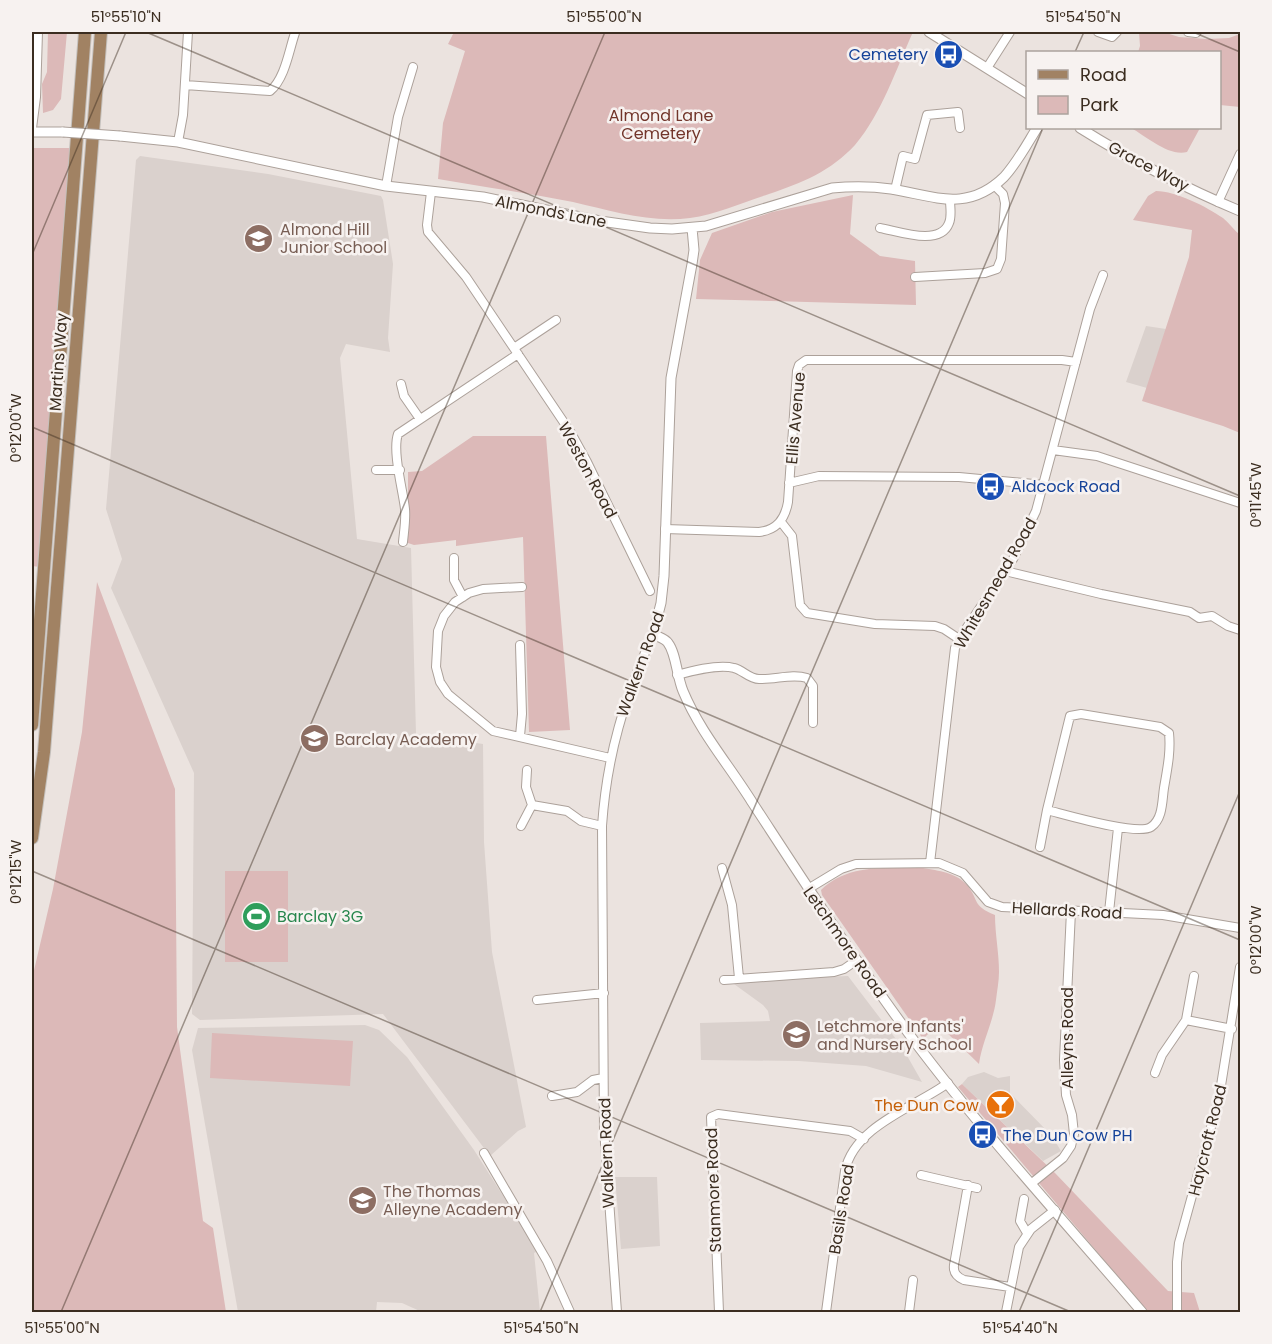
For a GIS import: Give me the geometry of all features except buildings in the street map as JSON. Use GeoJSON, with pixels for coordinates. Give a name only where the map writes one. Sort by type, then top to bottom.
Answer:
{"type":"FeatureCollection","features":[{"type":"Feature","properties":{"kind":"main road"},"geometry":{"type":"LineString","coordinates":[[32,725],[85,32]]}},
{"type":"Feature","properties":{"kind":"main road","name":"Martins Way"},"geometry":{"type":"LineString","coordinates":[[32,838],[46,730],[101,32]]}},
{"type":"Feature","properties":{"kind":"street"},"geometry":{"type":"LineString","coordinates":[[32,130],[36,97],[38,32]]}},
{"type":"Feature","properties":{"kind":"street"},"geometry":{"type":"LineString","coordinates":[[178,142],[183,115],[188,32]]}},
{"type":"Feature","properties":{"kind":"street"},"geometry":{"type":"LineString","coordinates":[[987,68],[1010,32]]}},
{"type":"Feature","properties":{"kind":"street"},"geometry":{"type":"LineString","coordinates":[[1098,32],[1112,38],[1117,32]]}},
{"type":"Feature","properties":{"kind":"street"},"geometry":{"type":"LineString","coordinates":[[1194,32],[1206,35]]}},
{"type":"Feature","properties":{"kind":"street"},"geometry":{"type":"LineString","coordinates":[[185,85],[270,91],[277,84],[281,75],[295,33]]}},
{"type":"Feature","properties":{"kind":"street"},"geometry":{"type":"LineString","coordinates":[[932,33],[1026,93]]}},
{"type":"Feature","properties":{"kind":"street"},"geometry":{"type":"LineString","coordinates":[[386,186],[398,117],[413,67]]}},
{"type":"Feature","properties":{"kind":"street"},"geometry":{"type":"LineString","coordinates":[[895,190],[903,156],[915,159],[927,115],[958,112],[960,128]]}},
{"type":"Feature","properties":{"kind":"street","name":"Almonds Lane"},"geometry":{"type":"LineString","coordinates":[[32,130],[178,142],[386,186],[483,197],[629,226],[672,229],[716,224],[832,188],[866,186],[933,199],[950,200],[970,197],[994,185],[1010,169],[1036,129]]}},
{"type":"Feature","properties":{"kind":"street","name":"Grace Way"},"geometry":{"type":"LineString","coordinates":[[1082,129],[1134,159],[1240,211]]}},
{"type":"Feature","properties":{"kind":"street"},"geometry":{"type":"LineString","coordinates":[[1218,202],[1240,154]]}},
{"type":"Feature","properties":{"kind":"street"},"geometry":{"type":"LineString","coordinates":[[915,277],[985,273],[997,269],[1005,203],[1003,194],[994,185]]}},
{"type":"Feature","properties":{"kind":"street","name":"Weston Road"},"geometry":{"type":"LineString","coordinates":[[431,192],[428,232],[466,277],[570,432],[650,591]]}},
{"type":"Feature","properties":{"kind":"street"},"geometry":{"type":"LineString","coordinates":[[880,228],[933,236],[944,231],[948,226],[950,200]]}},
{"type":"Feature","properties":{"kind":"street","name":"Walkern Road"},"geometry":{"type":"LineString","coordinates":[[616,1312],[608,1214],[603,1078],[602,826],[610,758],[627,695],[653,634],[661,603],[671,378],[692,264],[692,228]]}},
{"type":"Feature","properties":{"kind":"street","name":"Whitesmead Road"},"geometry":{"type":"LineString","coordinates":[[930,863],[955,648],[1005,571],[1032,520],[1044,485],[1090,309],[1103,275]]}},
{"type":"Feature","properties":{"kind":"street"},"geometry":{"type":"LineString","coordinates":[[403,542],[405,511],[401,493],[397,441],[401,431],[516,351],[556,320]]}},
{"type":"Feature","properties":{"kind":"street","name":"Ellis Avenue"},"geometry":{"type":"LineString","coordinates":[[781,522],[787,510],[797,371],[799,365],[806,360],[1052,359],[1076,362]]}},
{"type":"Feature","properties":{"kind":"street"},"geometry":{"type":"LineString","coordinates":[[401,384],[404,396],[420,419]]}},
{"type":"Feature","properties":{"kind":"street"},"geometry":{"type":"LineString","coordinates":[[1053,450],[1097,456],[1240,503]]}},
{"type":"Feature","properties":{"kind":"street"},"geometry":{"type":"LineString","coordinates":[[376,470],[400,470]]}},
{"type":"Feature","properties":{"kind":"street"},"geometry":{"type":"LineString","coordinates":[[789,483],[819,476],[959,477],[1044,485]]}},
{"type":"Feature","properties":{"kind":"street"},"geometry":{"type":"LineString","coordinates":[[665,529],[759,532],[772,529],[781,522],[792,536],[800,605],[807,613],[875,624],[935,626],[959,639]]}},
{"type":"Feature","properties":{"kind":"street"},"geometry":{"type":"LineString","coordinates":[[454,558],[454,580],[463,597]]}},
{"type":"Feature","properties":{"kind":"street"},"geometry":{"type":"LineString","coordinates":[[1005,571],[1190,612],[1199,618],[1212,616],[1240,630]]}},
{"type":"Feature","properties":{"kind":"street"},"geometry":{"type":"LineString","coordinates":[[522,587],[483,589],[455,602],[444,616],[438,632],[436,667],[440,682],[448,694],[493,731],[610,758]]}},
{"type":"Feature","properties":{"kind":"street","name":"Letchmore Road"},"geometry":{"type":"LineString","coordinates":[[653,634],[670,645],[677,675],[688,703],[701,726],[808,889],[916,1042],[1032,1184],[1142,1312]]}},
{"type":"Feature","properties":{"kind":"street"},"geometry":{"type":"LineString","coordinates":[[520,645],[522,714],[520,736]]}},
{"type":"Feature","properties":{"kind":"street"},"geometry":{"type":"LineString","coordinates":[[677,675],[730,667],[755,679],[798,676],[807,678],[813,686],[813,723]]}},
{"type":"Feature","properties":{"kind":"street"},"geometry":{"type":"LineString","coordinates":[[1040,848],[1042,828],[1070,716],[1081,714],[1160,727],[1169,733],[1171,746],[1160,817],[1152,826],[1141,831],[1118,828],[1047,810]]}},
{"type":"Feature","properties":{"kind":"street"},"geometry":{"type":"LineString","coordinates":[[521,826],[532,805],[526,787],[527,770]]}},
{"type":"Feature","properties":{"kind":"street"},"geometry":{"type":"LineString","coordinates":[[532,805],[567,811],[581,821],[602,826]]}},
{"type":"Feature","properties":{"kind":"street"},"geometry":{"type":"LineString","coordinates":[[1109,912],[1118,828]]}},
{"type":"Feature","properties":{"kind":"street","name":"Hellards Road"},"geometry":{"type":"LineString","coordinates":[[808,889],[842,869],[856,864],[945,864],[963,873],[985,899],[996,906],[1180,917],[1240,927]]}},
{"type":"Feature","properties":{"kind":"street"},"geometry":{"type":"LineString","coordinates":[[722,868],[732,905],[739,978]]}},
{"type":"Feature","properties":{"kind":"street","name":"Alleyns Road"},"geometry":{"type":"LineString","coordinates":[[1032,1184],[1063,1158],[1071,1146],[1074,1134],[1072,1115],[1066,1095],[1064,1060],[1071,910]]}},
{"type":"Feature","properties":{"kind":"street"},"geometry":{"type":"LineString","coordinates":[[724,980],[834,972],[844,969],[857,960]]}},
{"type":"Feature","properties":{"kind":"street","name":"Haycroft Road"},"geometry":{"type":"LineString","coordinates":[[1177,1312],[1179,1243],[1213,1125],[1232,1029],[1240,967]]}},
{"type":"Feature","properties":{"kind":"street"},"geometry":{"type":"LineString","coordinates":[[1155,1073],[1162,1055],[1186,1020],[1194,976]]}},
{"type":"Feature","properties":{"kind":"street"},"geometry":{"type":"LineString","coordinates":[[537,1000],[604,993]]}},
{"type":"Feature","properties":{"kind":"street"},"geometry":{"type":"LineString","coordinates":[[1186,1020],[1232,1029]]}},
{"type":"Feature","properties":{"kind":"street"},"geometry":{"type":"LineString","coordinates":[[552,1096],[577,1092],[593,1080],[603,1078]]}},
{"type":"Feature","properties":{"kind":"street","name":"Basils Road"},"geometry":{"type":"LineString","coordinates":[[826,1312],[846,1164],[851,1154],[864,1139],[906,1108],[935,1093],[948,1083]]}},
{"type":"Feature","properties":{"kind":"street","name":"Stanmore Road"},"geometry":{"type":"LineString","coordinates":[[719,1312],[711,1117],[718,1114],[850,1131],[864,1139]]}},
{"type":"Feature","properties":{"kind":"street"},"geometry":{"type":"LineString","coordinates":[[483,1153],[547,1261],[570,1312]]}},
{"type":"Feature","properties":{"kind":"street"},"geometry":{"type":"LineString","coordinates":[[921,1175],[978,1188]]}},
{"type":"Feature","properties":{"kind":"street"},"geometry":{"type":"LineString","coordinates":[[968,1185],[954,1265],[955,1273],[958,1278],[964,1280],[1010,1287]]}},
{"type":"Feature","properties":{"kind":"street"},"geometry":{"type":"LineString","coordinates":[[1024,1199],[1020,1221],[1027,1233]]}},
{"type":"Feature","properties":{"kind":"street"},"geometry":{"type":"LineString","coordinates":[[1006,1312],[1016,1254],[1027,1233],[1055,1210]]}},
{"type":"Feature","properties":{"kind":"street"},"geometry":{"type":"LineString","coordinates":[[909,1312],[913,1280]]}},
{"type":"Feature","properties":{"kind":"shaded area","name":"Barclay Academy"},"geometry":{"type":"Polygon","coordinates":[[[140,156],[268,174],[381,196],[383,200],[393,264],[388,338],[390,352],[346,344],[340,358],[357,539],[411,548],[416,734],[483,744],[484,842],[492,952],[526,1127],[518,1131],[490,1156],[383,1014],[200,1020],[192,1014],[194,773],[111,588],[122,559],[106,509],[136,160],[140,156]]]}},
{"type":"Feature","properties":{"kind":"shaded area"},"geometry":{"type":"Polygon","coordinates":[[[1146,326],[1166,329],[1147,388],[1126,382],[1146,326]]]}},
{"type":"Feature","properties":{"kind":"shaded area","name":"Letchmore Infants' and Nursery School"},"geometry":{"type":"Polygon","coordinates":[[[848,976],[902,1047],[922,1082],[866,1066],[799,1061],[701,1060],[700,1023],[770,1021],[768,1011],[763,1005],[734,984],[774,979],[848,976]]]}},
{"type":"Feature","properties":{"kind":"shaded area","name":"The Thomas Alleyne Academy"},"geometry":{"type":"Polygon","coordinates":[[[365,1025],[379,1030],[407,1057],[474,1150],[538,1251],[534,1253],[540,1312],[422,1312],[402,1303],[377,1302],[376,1312],[238,1312],[192,1050],[198,1028],[365,1025]]]}},
{"type":"Feature","properties":{"kind":"shaded area"},"geometry":{"type":"Polygon","coordinates":[[[984,1072],[998,1078],[1010,1076],[1010,1093],[1052,1136],[1061,1151],[1043,1161],[962,1084],[968,1077],[984,1072]]]}},
{"type":"Feature","properties":{"kind":"shaded area"},"geometry":{"type":"Polygon","coordinates":[[[615,1177],[657,1177],[660,1246],[621,1249],[615,1177]]]}},
{"type":"Feature","properties":{"kind":"green space"},"geometry":{"type":"Polygon","coordinates":[[[48,32],[67,32],[61,99],[53,110],[43,113],[42,84],[47,72],[48,32]]]}},
{"type":"Feature","properties":{"kind":"green space","name":"Almond Lane Cemetery"},"geometry":{"type":"Polygon","coordinates":[[[454,32],[913,32],[873,119],[855,145],[836,162],[804,181],[730,208],[690,218],[660,219],[438,179],[443,123],[465,51],[448,44],[454,32]]]}},
{"type":"Feature","properties":{"kind":"green space"},"geometry":{"type":"Polygon","coordinates":[[[1139,32],[1163,32],[1179,37],[1207,39],[1229,38],[1240,34],[1240,107],[1221,105],[1221,51],[1138,51],[1139,32]]]}},
{"type":"Feature","properties":{"kind":"green space"},"geometry":{"type":"Polygon","coordinates":[[[1133,129],[1199,129],[1187,152],[1180,153],[1158,145],[1133,129]]]}},
{"type":"Feature","properties":{"kind":"green space"},"geometry":{"type":"Polygon","coordinates":[[[32,148],[72,148],[40,567],[32,566],[32,148]]]}},
{"type":"Feature","properties":{"kind":"green space"},"geometry":{"type":"Polygon","coordinates":[[[1156,191],[1173,194],[1200,205],[1223,218],[1240,235],[1240,433],[1142,401],[1189,257],[1192,230],[1133,220],[1148,196],[1156,191]]]}},
{"type":"Feature","properties":{"kind":"green space"},"geometry":{"type":"Polygon","coordinates":[[[853,195],[850,234],[880,256],[915,261],[916,305],[696,299],[700,260],[712,233],[772,212],[853,195]]]}},
{"type":"Feature","properties":{"kind":"green space"},"geometry":{"type":"Polygon","coordinates":[[[473,436],[546,436],[570,730],[529,732],[523,537],[456,546],[456,540],[414,545],[408,543],[408,472],[422,471],[473,436]]]}},
{"type":"Feature","properties":{"kind":"green space"},"geometry":{"type":"Polygon","coordinates":[[[97,582],[175,789],[177,1027],[203,1221],[213,1228],[226,1312],[32,1312],[32,979],[53,889],[82,732],[97,582]]]}},
{"type":"Feature","properties":{"kind":"green space"},"geometry":{"type":"Polygon","coordinates":[[[882,868],[923,868],[957,877],[967,885],[982,908],[995,915],[998,982],[995,1008],[979,1064],[938,1024],[923,1039],[822,895],[821,890],[832,881],[856,871],[882,868]]]}},
{"type":"Feature","properties":{"kind":"green space","name":"Barclay 3G"},"geometry":{"type":"Polygon","coordinates":[[[225,871],[288,871],[288,962],[225,962],[225,871]]]}},
{"type":"Feature","properties":{"kind":"green space"},"geometry":{"type":"Polygon","coordinates":[[[212,1033],[353,1041],[350,1086],[210,1078],[212,1033]]]}},
{"type":"Feature","properties":{"kind":"green space"},"geometry":{"type":"Polygon","coordinates":[[[962,1084],[1055,1173],[1168,1291],[1194,1293],[1200,1312],[1148,1312],[958,1087],[962,1084]]]}},
{"type":"Feature","properties":{"kind":"place","name":"Cemetery"},"geometry":{"type":"Point","coordinates":[949,54]}},
{"type":"Feature","properties":{"kind":"place","name":"Almond Hill Junior School"},"geometry":{"type":"Point","coordinates":[259,238]}},
{"type":"Feature","properties":{"kind":"place","name":"Aldcock Road"},"geometry":{"type":"Point","coordinates":[990,486]}},
{"type":"Feature","properties":{"kind":"place","name":"Barclay Academy"},"geometry":{"type":"Point","coordinates":[314,739]}},
{"type":"Feature","properties":{"kind":"place","name":"Barclay 3G"},"geometry":{"type":"Point","coordinates":[256,916]}},
{"type":"Feature","properties":{"kind":"place","name":"Letchmore Infants' and Nursery School"},"geometry":{"type":"Point","coordinates":[796,1035]}},
{"type":"Feature","properties":{"kind":"place","name":"The Dun Cow"},"geometry":{"type":"Point","coordinates":[1000,1105]}},
{"type":"Feature","properties":{"kind":"place","name":"The Dun Cow PH"},"geometry":{"type":"Point","coordinates":[982,1135]}},
{"type":"Feature","properties":{"kind":"place","name":"The Thomas Alleyne Academy"},"geometry":{"type":"Point","coordinates":[362,1200]}}]}
